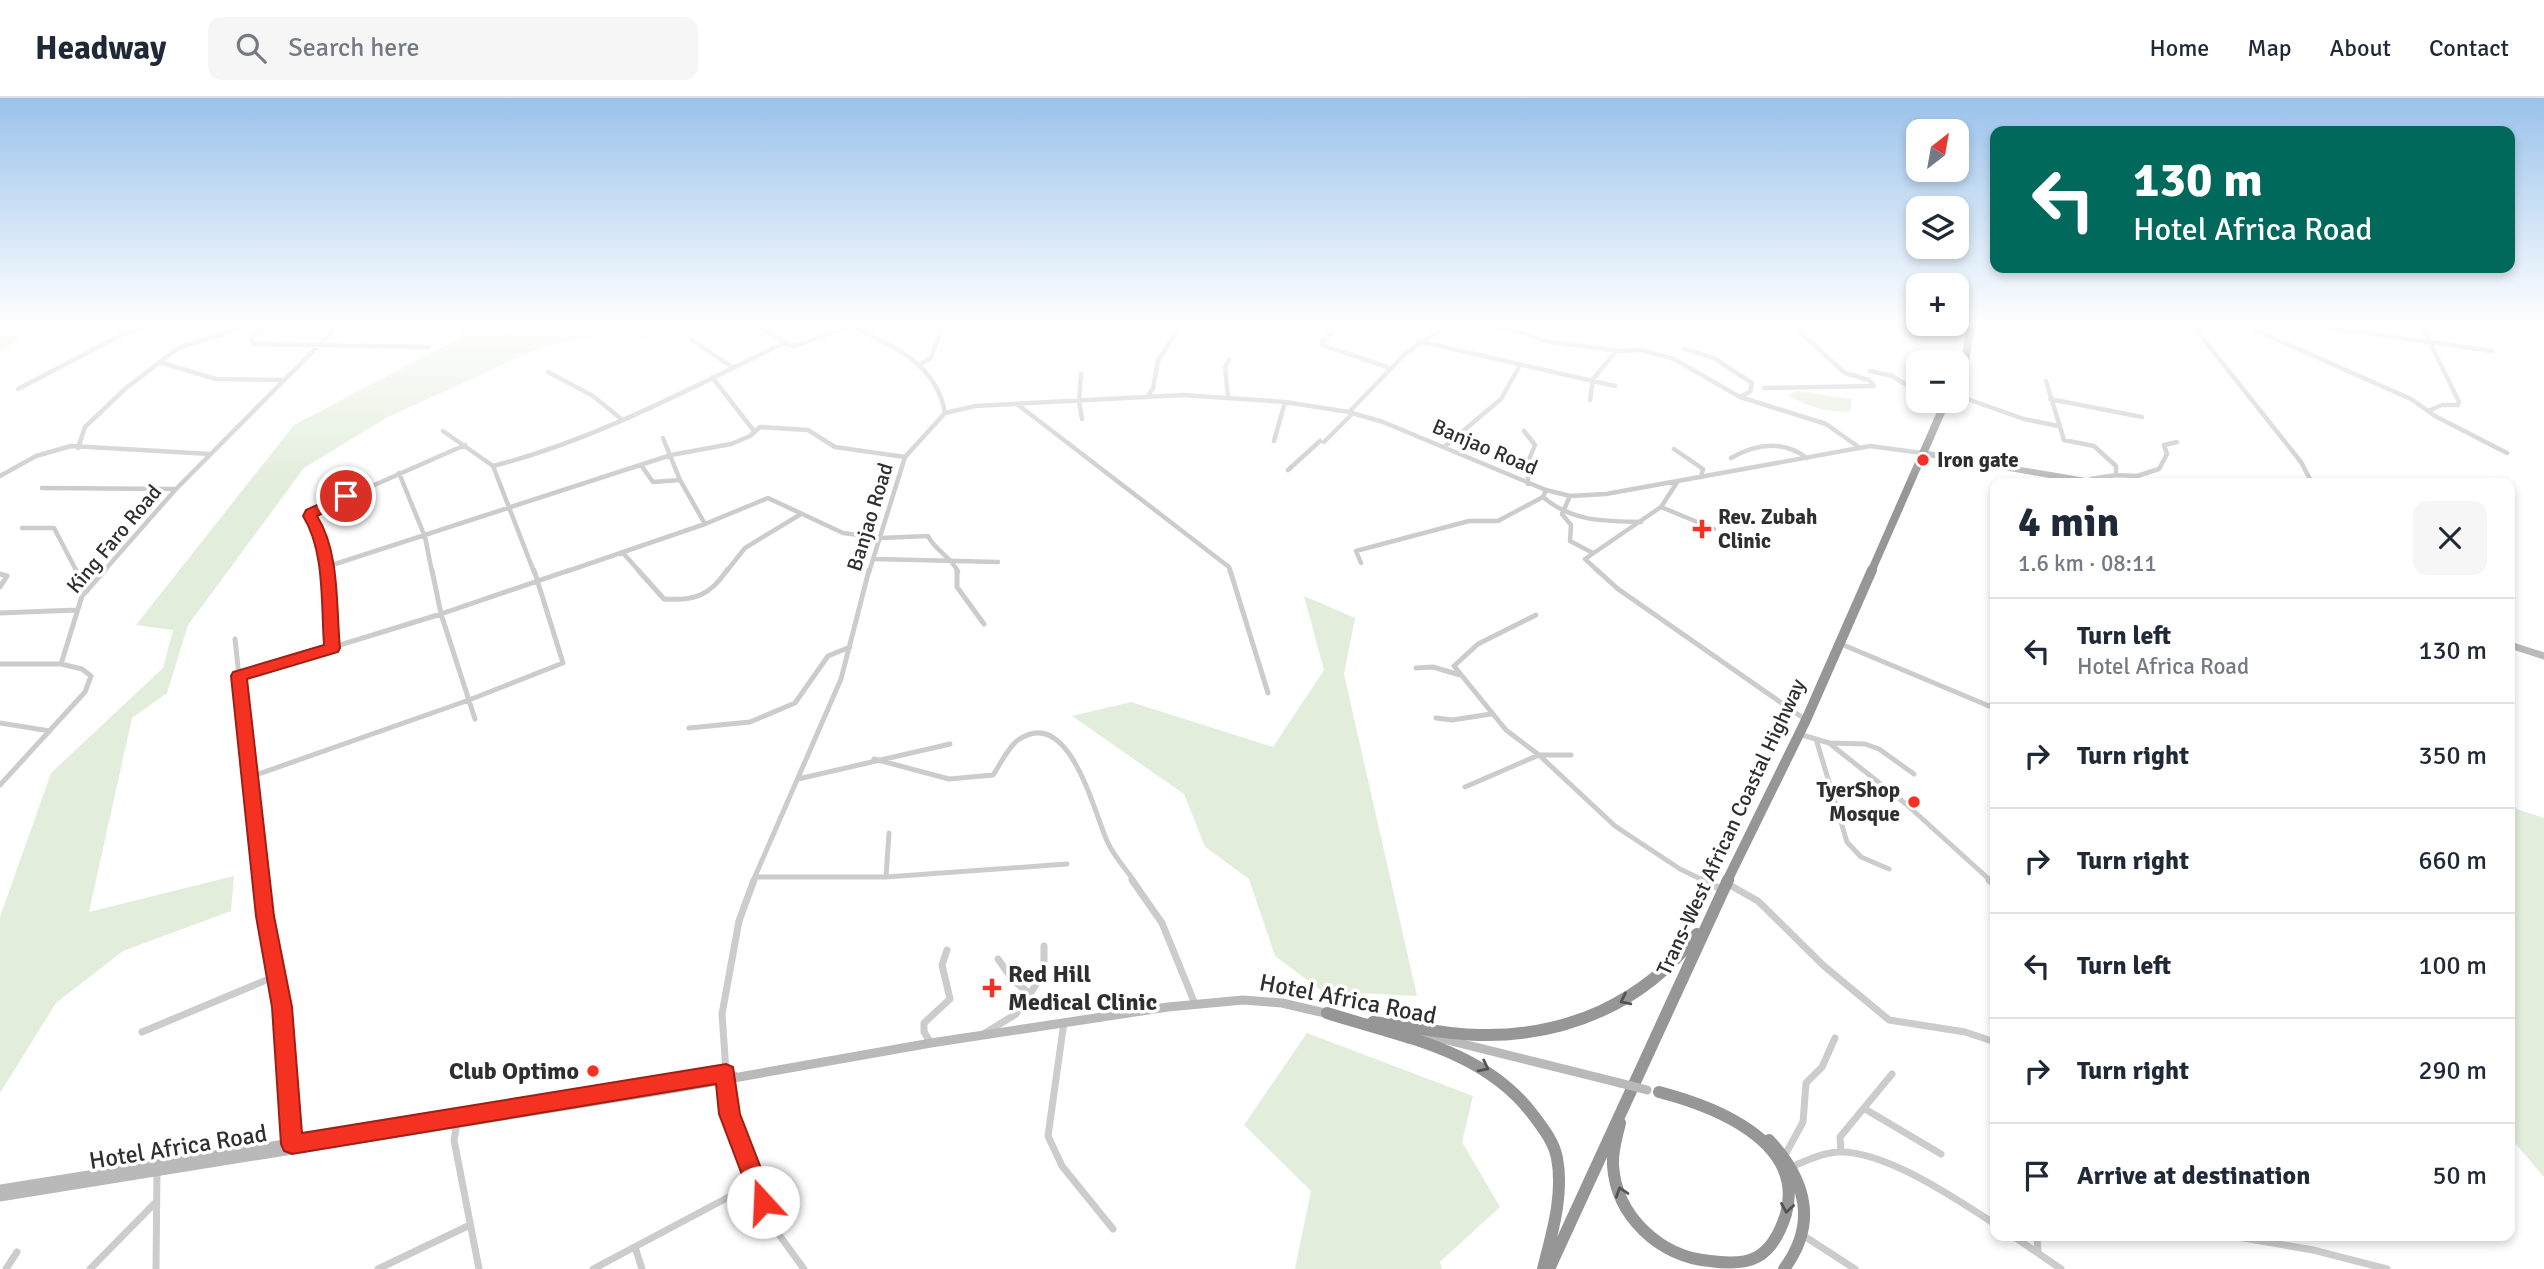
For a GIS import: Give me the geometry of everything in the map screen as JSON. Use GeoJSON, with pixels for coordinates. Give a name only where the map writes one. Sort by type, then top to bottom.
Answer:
{"type":"FeatureCollection","features":[{"type":"Feature","properties":{"kind":"highway","name":"Trans-West African Coastal Highway"},"geometry":{"type":"LineString","coordinates":[[1549,1269],[1723,890],[1806,720],[1940,413]]}},
{"type":"Feature","properties":{"kind":"highway"},"geometry":{"type":"LineString","coordinates":[[1373,1022],[1489,1035],[1585,1020],[1644,991],[1670,969],[1723,890]]}},
{"type":"Feature","properties":{"kind":"highway"},"geometry":{"type":"LineString","coordinates":[[1327,1013],[1453,1053],[1500,1076],[1523,1099],[1551,1142],[1557,1158],[1559,1199],[1543,1269]]}},
{"type":"Feature","properties":{"kind":"highway"},"geometry":{"type":"LineString","coordinates":[[1624,1103],[1613,1168],[1625,1205],[1637,1225],[1675,1255],[1705,1262],[1755,1258],[1772,1244],[1784,1223],[1789,1198],[1782,1169],[1770,1149],[1733,1118],[1685,1098],[1653,1091]]}},
{"type":"Feature","properties":{"kind":"highway"},"geometry":{"type":"LineString","coordinates":[[1653,1091],[1684,1095],[1732,1112],[1752,1125],[1788,1161],[1803,1193],[1804,1236],[1794,1259],[1784,1269]]}},
{"type":"Feature","properties":{"kind":"street"},"geometry":{"type":"LineString","coordinates":[[18,389],[38,379]]}},
{"type":"Feature","properties":{"kind":"street"},"geometry":{"type":"LineString","coordinates":[[78,448],[85,427],[140,379]]}},
{"type":"Feature","properties":{"kind":"street"},"geometry":{"type":"LineString","coordinates":[[215,379],[284,380]]}},
{"type":"Feature","properties":{"kind":"street"},"geometry":{"type":"LineString","coordinates":[[560,379],[593,396],[620,418]]}},
{"type":"Feature","properties":{"kind":"street"},"geometry":{"type":"LineString","coordinates":[[493,466],[536,455],[708,379]]}},
{"type":"Feature","properties":{"kind":"street"},"geometry":{"type":"LineString","coordinates":[[713,379],[754,431]]}},
{"type":"Feature","properties":{"kind":"street"},"geometry":{"type":"LineString","coordinates":[[932,379],[941,389],[945,413]]}},
{"type":"Feature","properties":{"kind":"street"},"geometry":{"type":"LineString","coordinates":[[1081,379],[1079,401],[1082,419]]}},
{"type":"Feature","properties":{"kind":"street"},"geometry":{"type":"LineString","coordinates":[[1148,396],[1155,379]]}},
{"type":"Feature","properties":{"kind":"street"},"geometry":{"type":"LineString","coordinates":[[1227,379],[1228,396]]}},
{"type":"Feature","properties":{"kind":"street"},"geometry":{"type":"LineString","coordinates":[[1288,470],[1322,442],[1378,379]]}},
{"type":"Feature","properties":{"kind":"street"},"geometry":{"type":"LineString","coordinates":[[1444,447],[1501,399],[1512,379]]}},
{"type":"Feature","properties":{"kind":"street"},"geometry":{"type":"LineString","coordinates":[[1590,400],[1594,379],[1615,386]]}},
{"type":"Feature","properties":{"kind":"street"},"geometry":{"type":"LineString","coordinates":[[1708,379],[1740,397],[1826,424],[1860,448]]}},
{"type":"Feature","properties":{"kind":"street"},"geometry":{"type":"LineString","coordinates":[[1740,397],[1750,391],[1752,383],[1745,379]]}},
{"type":"Feature","properties":{"kind":"street"},"geometry":{"type":"LineString","coordinates":[[1764,388],[1874,386],[1864,379]]}},
{"type":"Feature","properties":{"kind":"street"},"geometry":{"type":"LineString","coordinates":[[2238,379],[2301,462],[2309,478]]}},
{"type":"Feature","properties":{"kind":"street"},"geometry":{"type":"LineString","coordinates":[[2365,379],[2411,399],[2428,411],[2507,453]]}},
{"type":"Feature","properties":{"kind":"street"},"geometry":{"type":"LineString","coordinates":[[2428,411],[2442,405],[2458,405],[2452,386],[2446,379]]}},
{"type":"Feature","properties":{"kind":"street","name":"King Faro Road"},"geometry":{"type":"LineString","coordinates":[[61,664],[76,610],[87,591],[176,489],[284,380]]}},
{"type":"Feature","properties":{"kind":"street"},"geometry":{"type":"LineString","coordinates":[[2046,382],[2064,440],[2085,443],[2101,451],[2109,463],[2116,466],[2116,475]]}},
{"type":"Feature","properties":{"kind":"street","name":"Banjao Road"},"geometry":{"type":"LineString","coordinates":[[804,1269],[769,1221],[757,1182],[729,1114],[729,1076],[722,1014],[739,921],[755,877],[841,679],[859,603],[905,457],[945,413],[975,406],[1148,396],[1228,396],[1285,402],[1351,412],[1444,447],[1528,484],[1570,496],[1606,494],[1860,448],[1885,446],[1922,453]]}},
{"type":"Feature","properties":{"kind":"street"},"geometry":{"type":"LineString","coordinates":[[2050,399],[2142,417]]}},
{"type":"Feature","properties":{"kind":"street"},"geometry":{"type":"LineString","coordinates":[[1969,400],[2024,419],[2058,426]]}},
{"type":"Feature","properties":{"kind":"street"},"geometry":{"type":"LineString","coordinates":[[1274,441],[1285,402]]}},
{"type":"Feature","properties":{"kind":"street"},"geometry":{"type":"LineString","coordinates":[[1017,404],[1229,567],[1268,693]]}},
{"type":"Feature","properties":{"kind":"street"},"geometry":{"type":"LineString","coordinates":[[326,567],[641,465],[731,444],[760,427],[808,430],[835,447],[905,457]]}},
{"type":"Feature","properties":{"kind":"street"},"geometry":{"type":"LineString","coordinates":[[250,777],[469,700],[563,663],[538,581],[493,466],[443,431]]}},
{"type":"Feature","properties":{"kind":"street"},"geometry":{"type":"LineString","coordinates":[[1524,431],[1535,445],[1528,462],[1528,484]]}},
{"type":"Feature","properties":{"kind":"street"},"geometry":{"type":"LineString","coordinates":[[663,438],[680,480],[705,524]]}},
{"type":"Feature","properties":{"kind":"street"},"geometry":{"type":"LineString","coordinates":[[2095,478],[2137,476],[2159,468],[2167,454],[2164,444],[2177,442]]}},
{"type":"Feature","properties":{"kind":"street"},"geometry":{"type":"LineString","coordinates":[[332,648],[326,567],[318,529],[310,516],[311,513],[465,445]]}},
{"type":"Feature","properties":{"kind":"street"},"geometry":{"type":"LineString","coordinates":[[1731,458],[1775,445],[1799,450],[1807,458]]}},
{"type":"Feature","properties":{"kind":"street"},"geometry":{"type":"LineString","coordinates":[[0,476],[54,449],[153,449],[211,454]]}},
{"type":"Feature","properties":{"kind":"street"},"geometry":{"type":"LineString","coordinates":[[1674,449],[1698,463],[1703,469],[1701,477]]}},
{"type":"Feature","properties":{"kind":"street"},"geometry":{"type":"LineString","coordinates":[[1922,453],[2065,478]]}},
{"type":"Feature","properties":{"kind":"street"},"geometry":{"type":"LineString","coordinates":[[641,465],[653,482],[680,480]]}},
{"type":"Feature","properties":{"kind":"street"},"geometry":{"type":"LineString","coordinates":[[399,473],[425,537],[441,614],[475,719]]}},
{"type":"Feature","properties":{"kind":"street"},"geometry":{"type":"LineString","coordinates":[[1678,481],[1661,507],[1585,559],[1618,589],[1806,720]]}},
{"type":"Feature","properties":{"kind":"street"},"geometry":{"type":"LineString","coordinates":[[42,488],[176,489]]}},
{"type":"Feature","properties":{"kind":"street"},"geometry":{"type":"LineString","coordinates":[[1361,564],[1356,551],[1469,521],[1499,521],[1543,497],[1546,490]]}},
{"type":"Feature","properties":{"kind":"street"},"geometry":{"type":"LineString","coordinates":[[1570,496],[1562,514],[1571,525],[1570,541],[1593,553]]}},
{"type":"Feature","properties":{"kind":"street"},"geometry":{"type":"LineString","coordinates":[[1543,497],[1563,511],[1603,523],[1629,520],[1641,522]]}},
{"type":"Feature","properties":{"kind":"street"},"geometry":{"type":"LineString","coordinates":[[239,676],[441,614],[623,553],[768,498],[843,533],[881,538],[928,536],[937,551],[955,563],[959,571],[957,587],[984,624]]}},
{"type":"Feature","properties":{"kind":"street"},"geometry":{"type":"LineString","coordinates":[[1661,507],[1714,529]]}},
{"type":"Feature","properties":{"kind":"street"},"geometry":{"type":"LineString","coordinates":[[623,553],[664,599],[681,601],[715,590],[744,549],[801,514]]}},
{"type":"Feature","properties":{"kind":"street"},"geometry":{"type":"LineString","coordinates":[[22,528],[54,528],[87,591]]}},
{"type":"Feature","properties":{"kind":"street"},"geometry":{"type":"LineString","coordinates":[[875,559],[998,562]]}},
{"type":"Feature","properties":{"kind":"street"},"geometry":{"type":"LineString","coordinates":[[0,574],[7,576],[7,580],[0,587]]}},
{"type":"Feature","properties":{"kind":"street"},"geometry":{"type":"LineString","coordinates":[[0,613],[76,610]]}},
{"type":"Feature","properties":{"kind":"street"},"geometry":{"type":"LineString","coordinates":[[1536,615],[1506,625],[1454,664],[1490,714],[1539,755],[1615,826],[1639,839],[1680,869],[1723,890],[1758,901],[1824,966],[1889,1020],[1945,1031],[1965,1032],[1990,1040]]}},
{"type":"Feature","properties":{"kind":"street"},"geometry":{"type":"LineString","coordinates":[[235,639],[265,916],[282,1007],[292,1144]]}},
{"type":"Feature","properties":{"kind":"street"},"geometry":{"type":"LineString","coordinates":[[1838,642],[1901,667],[1970,700],[1990,705]]}},
{"type":"Feature","properties":{"kind":"street"},"geometry":{"type":"LineString","coordinates":[[689,728],[750,722],[795,703],[828,656],[850,647]]}},
{"type":"Feature","properties":{"kind":"street"},"geometry":{"type":"LineString","coordinates":[[2515,647],[2544,656]]}},
{"type":"Feature","properties":{"kind":"street"},"geometry":{"type":"LineString","coordinates":[[0,664],[61,664],[82,669],[91,676],[85,692],[0,784]]}},
{"type":"Feature","properties":{"kind":"street"},"geometry":{"type":"LineString","coordinates":[[1416,668],[1433,667],[1460,675]]}},
{"type":"Feature","properties":{"kind":"street"},"geometry":{"type":"LineString","coordinates":[[1436,718],[1452,720],[1490,714]]}},
{"type":"Feature","properties":{"kind":"street"},"geometry":{"type":"LineString","coordinates":[[0,723],[50,731]]}},
{"type":"Feature","properties":{"kind":"street"},"geometry":{"type":"LineString","coordinates":[[874,759],[949,779],[993,775],[1017,740],[1037,733],[1060,741],[1077,763],[1108,844],[1162,923],[1195,1004]]}},
{"type":"Feature","properties":{"kind":"street"},"geometry":{"type":"LineString","coordinates":[[1799,734],[1829,743],[1865,744],[1879,749],[1914,774]]}},
{"type":"Feature","properties":{"kind":"street"},"geometry":{"type":"LineString","coordinates":[[1816,739],[1847,842],[1861,857],[1889,869]]}},
{"type":"Feature","properties":{"kind":"street"},"geometry":{"type":"LineString","coordinates":[[1829,743],[1906,804],[1990,880]]}},
{"type":"Feature","properties":{"kind":"street"},"geometry":{"type":"LineString","coordinates":[[798,779],[874,759],[950,744]]}},
{"type":"Feature","properties":{"kind":"street"},"geometry":{"type":"LineString","coordinates":[[1465,787],[1539,755],[1571,755]]}},
{"type":"Feature","properties":{"kind":"street"},"geometry":{"type":"LineString","coordinates":[[886,877],[889,833]]}},
{"type":"Feature","properties":{"kind":"street"},"geometry":{"type":"LineString","coordinates":[[755,877],[886,877],[1067,864]]}},
{"type":"Feature","properties":{"kind":"street"},"geometry":{"type":"LineString","coordinates":[[983,1035],[996,1024],[1013,1019],[1024,1009],[1030,994],[1041,983],[1048,964],[1044,946]]}},
{"type":"Feature","properties":{"kind":"street"},"geometry":{"type":"LineString","coordinates":[[931,1043],[924,1032],[924,1023],[950,999],[942,965],[947,950]]}},
{"type":"Feature","properties":{"kind":"street"},"geometry":{"type":"LineString","coordinates":[[998,959],[1012,979],[1030,994]]}},
{"type":"Feature","properties":{"kind":"street"},"geometry":{"type":"LineString","coordinates":[[142,1032],[276,976]]}},
{"type":"Feature","properties":{"kind":"street","name":"Hotel Africa Road"},"geometry":{"type":"LineString","coordinates":[[0,1197],[292,1144],[1064,1022],[1243,1000],[1282,1003],[1373,1022],[1653,1091]]}},
{"type":"Feature","properties":{"kind":"street"},"geometry":{"type":"LineString","coordinates":[[1064,1022],[1048,1136],[1062,1166],[1113,1229]]}},
{"type":"Feature","properties":{"kind":"street"},"geometry":{"type":"LineString","coordinates":[[1835,1038],[1822,1066],[1806,1083],[1802,1122],[1788,1161],[1840,1152],[1877,1160],[1964,1204],[1990,1221]]}},
{"type":"Feature","properties":{"kind":"street"},"geometry":{"type":"LineString","coordinates":[[1840,1152],[1840,1137],[1892,1074]]}},
{"type":"Feature","properties":{"kind":"street"},"geometry":{"type":"LineString","coordinates":[[1865,1109],[1941,1154]]}},
{"type":"Feature","properties":{"kind":"street","name":"Hotel Africa Road"},"geometry":{"type":"LineString","coordinates":[[0,1189],[157,1169],[457,1123],[499,1112]]}},
{"type":"Feature","properties":{"kind":"street"},"geometry":{"type":"LineString","coordinates":[[457,1123],[454,1140],[479,1269]]}},
{"type":"Feature","properties":{"kind":"street"},"geometry":{"type":"LineString","coordinates":[[156,1269],[157,1169]]}},
{"type":"Feature","properties":{"kind":"street"},"geometry":{"type":"LineString","coordinates":[[593,1269],[757,1182]]}},
{"type":"Feature","properties":{"kind":"street"},"geometry":{"type":"LineString","coordinates":[[90,1269],[155,1203]]}},
{"type":"Feature","properties":{"kind":"street"},"geometry":{"type":"LineString","coordinates":[[378,1269],[470,1225]]}},
{"type":"Feature","properties":{"kind":"street"},"geometry":{"type":"LineString","coordinates":[[1804,1236],[1855,1269]]}},
{"type":"Feature","properties":{"kind":"street"},"geometry":{"type":"LineString","coordinates":[[2021,1241],[2061,1269]]}},
{"type":"Feature","properties":{"kind":"street"},"geometry":{"type":"LineString","coordinates":[[2037,1241],[2038,1252]]}},
{"type":"Feature","properties":{"kind":"street"},"geometry":{"type":"LineString","coordinates":[[2261,1241],[2313,1250],[2387,1269]]}},
{"type":"Feature","properties":{"kind":"street"},"geometry":{"type":"LineString","coordinates":[[635,1247],[642,1269]]}},
{"type":"Feature","properties":{"kind":"street"},"geometry":{"type":"LineString","coordinates":[[6,1269],[17,1252]]}},
{"type":"Feature","properties":{"kind":"green space"},"geometry":{"type":"Polygon","coordinates":[[[382,379],[472,379],[386,418],[304,468],[188,625],[167,693],[132,718],[89,912],[234,876],[231,911],[123,951],[56,1003],[0,1093],[0,917],[51,773],[163,668],[173,630],[136,625],[294,425],[382,379]]]}},
{"type":"Feature","properties":{"kind":"green space"},"geometry":{"type":"Polygon","coordinates":[[[1797,391],[1852,399],[1850,412],[1818,408],[1788,395],[1797,391]]]}},
{"type":"Feature","properties":{"kind":"green space"},"geometry":{"type":"Polygon","coordinates":[[[1304,596],[1355,618],[1344,674],[1417,996],[1322,991],[1275,956],[1249,879],[1205,847],[1184,794],[1072,716],[1131,702],[1273,747],[1324,670],[1304,596]]]}},
{"type":"Feature","properties":{"kind":"green space"},"geometry":{"type":"Polygon","coordinates":[[[2515,809],[2544,818],[2544,1177],[2515,1143],[2515,809]]]}},
{"type":"Feature","properties":{"kind":"green space"},"geometry":{"type":"Polygon","coordinates":[[[1307,1033],[1473,1096],[1462,1142],[1500,1207],[1440,1262],[1442,1269],[1295,1269],[1311,1191],[1244,1125],[1307,1033]]]}},
{"type":"Feature","properties":{"kind":"place","name":"Iron gate"},"geometry":{"type":"Point","coordinates":[1923,460]}},
{"type":"Feature","properties":{"kind":"place","name":"Rev. Zubah Clinic"},"geometry":{"type":"Point","coordinates":[1702,529]}},
{"type":"Feature","properties":{"kind":"place","name":"TyerShop Mosque"},"geometry":{"type":"Point","coordinates":[1914,802]}},
{"type":"Feature","properties":{"kind":"place","name":"Red Hill Medical Clinic"},"geometry":{"type":"Point","coordinates":[992,988]}},
{"type":"Feature","properties":{"kind":"place","name":"Club Optimo"},"geometry":{"type":"Point","coordinates":[593,1071]}},
{"type":"Feature","properties":{"kind":"route"},"geometry":{"type":"LineString","coordinates":[[346,496],[311,513],[310,516],[318,529],[325,559],[332,648],[239,676],[265,916],[282,1007],[292,1144],[726,1074],[729,1114],[763,1202]]}}]}
